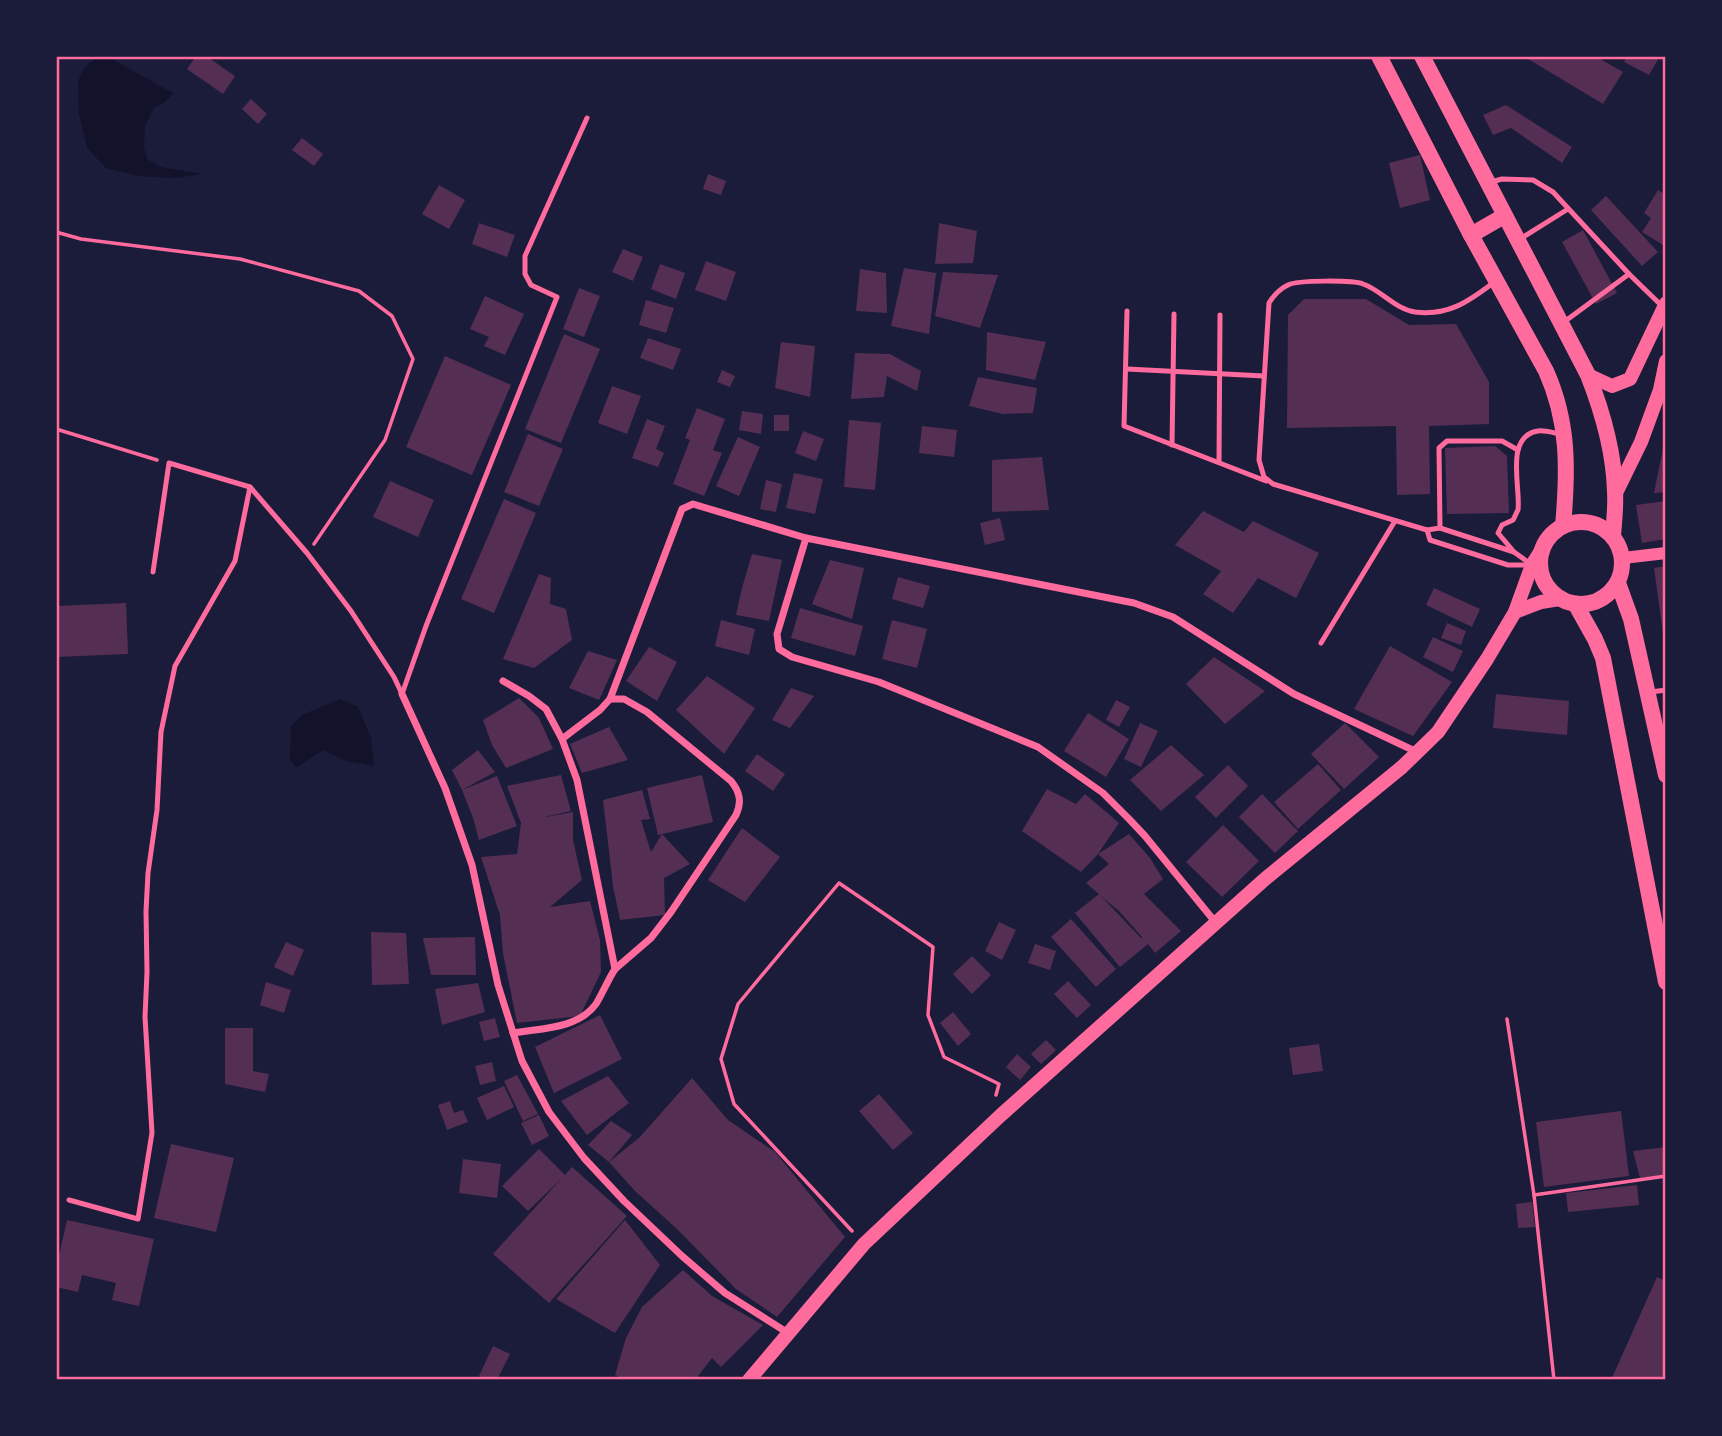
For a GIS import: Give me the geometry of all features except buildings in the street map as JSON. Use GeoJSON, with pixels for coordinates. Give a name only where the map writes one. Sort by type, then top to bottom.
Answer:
{"type":"FeatureCollection","features":[{"type":"Feature","properties":{"kind":"main road"},"geometry":{"type":"LineString","coordinates":[[1379,56],[1554,388],[1565,435],[1567,482],[1563,526]]}},
{"type":"Feature","properties":{"kind":"main road"},"geometry":{"type":"LineString","coordinates":[[1422,56],[1562,324],[1600,405],[1612,456],[1615,493],[1613,536]]}},
{"type":"Feature","properties":{"kind":"main road"},"geometry":{"type":"LineString","coordinates":[[1471,235],[1504,216]]}},
{"type":"Feature","properties":{"kind":"main road"},"geometry":{"type":"LineString","coordinates":[[1588,375],[1612,386],[1630,379],[1665,306]]}},
{"type":"Feature","properties":{"kind":"main road"},"geometry":{"type":"LineString","coordinates":[[1615,493],[1641,442],[1660,390],[1666,361]]}},
{"type":"Feature","properties":{"kind":"main road"},"geometry":{"type":"LineString","coordinates":[[749,1380],[864,1244],[1001,1115],[1265,879],[1402,767],[1438,733],[1488,659],[1515,611],[1532,565],[1547,540],[1563,526],[1576,522],[1590,523],[1602,528],[1613,536],[1623,558],[1618,583],[1607,596],[1593,603],[1576,605],[1560,599],[1549,589],[1542,577],[1542,549]]}},
{"type":"Feature","properties":{"kind":"main road"},"geometry":{"type":"LineString","coordinates":[[1618,583],[1631,619],[1666,775]]}},
{"type":"Feature","properties":{"kind":"main road"},"geometry":{"type":"LineString","coordinates":[[1515,611],[1560,599]]}},
{"type":"Feature","properties":{"kind":"main road"},"geometry":{"type":"LineString","coordinates":[[1576,605],[1603,658],[1666,982]]}},
{"type":"Feature","properties":{"kind":"street"},"geometry":{"type":"LineString","coordinates":[[562,739],[610,699],[682,509],[693,504],[806,538],[1134,603],[1172,617],[1294,694],[1418,752]]}},
{"type":"Feature","properties":{"kind":"street"},"geometry":{"type":"LineString","coordinates":[[806,538],[776,634],[779,649],[792,657],[879,682],[1038,747],[1103,793],[1145,836],[1216,923]]}},
{"type":"Feature","properties":{"kind":"street"},"geometry":{"type":"LineString","coordinates":[[1623,558],[1666,553]]}},
{"type":"Feature","properties":{"kind":"street"},"geometry":{"type":"LineString","coordinates":[[503,681],[546,709],[562,739],[577,780],[615,969]]}},
{"type":"Feature","properties":{"kind":"street"},"geometry":{"type":"LineString","coordinates":[[402,694],[445,788],[472,864],[498,985],[522,1061],[549,1112],[584,1158],[624,1201],[682,1256],[725,1293],[789,1334]]}},
{"type":"Feature","properties":{"kind":"street"},"geometry":{"type":"LineString","coordinates":[[513,1033],[572,1022],[582,1018],[596,1004],[615,969],[651,938],[671,912],[736,815],[740,803],[737,788],[731,781],[656,718],[624,699],[610,699]]}},
{"type":"Feature","properties":{"kind":"lane"},"geometry":{"type":"LineString","coordinates":[[402,694],[426,626],[557,297],[531,285],[525,274],[525,256],[587,118]]}},
{"type":"Feature","properties":{"kind":"lane"},"geometry":{"type":"LineString","coordinates":[[1487,183],[1502,179],[1533,180],[1553,192],[1629,274],[1665,306]]}},
{"type":"Feature","properties":{"kind":"lane"},"geometry":{"type":"LineString","coordinates":[[1517,240],[1568,209]]}},
{"type":"Feature","properties":{"kind":"lane"},"geometry":{"type":"LineString","coordinates":[[1562,324],[1629,274]]}},
{"type":"Feature","properties":{"kind":"lane"},"geometry":{"type":"LineString","coordinates":[[1272,484],[1264,477],[1259,460],[1269,303],[1276,292],[1291,283],[1361,283],[1404,309],[1416,312],[1449,309],[1468,302],[1496,281]]}},
{"type":"Feature","properties":{"kind":"lane"},"geometry":{"type":"LineString","coordinates":[[1127,311],[1124,426],[1272,484],[1427,530],[1440,528],[1514,552]]}},
{"type":"Feature","properties":{"kind":"lane"},"geometry":{"type":"LineString","coordinates":[[1172,445],[1174,314]]}},
{"type":"Feature","properties":{"kind":"lane"},"geometry":{"type":"LineString","coordinates":[[1219,462],[1220,315]]}},
{"type":"Feature","properties":{"kind":"lane"},"geometry":{"type":"LineString","coordinates":[[1127,369],[1264,376]]}},
{"type":"Feature","properties":{"kind":"lane"},"geometry":{"type":"LineString","coordinates":[[1532,565],[1514,552],[1498,533],[1502,525],[1513,520],[1518,510],[1518,450],[1525,437],[1538,431],[1565,435]]}},
{"type":"Feature","properties":{"kind":"lane"},"geometry":{"type":"LineString","coordinates":[[1440,528],[1439,448],[1443,444],[1447,441],[1502,440],[1518,450]]}},
{"type":"Feature","properties":{"kind":"lane"},"geometry":{"type":"LineString","coordinates":[[153,572],[169,463],[250,487],[307,553],[356,618],[402,694]]}},
{"type":"Feature","properties":{"kind":"lane"},"geometry":{"type":"LineString","coordinates":[[69,1200],[138,1219],[152,1133],[145,1017],[146,911],[148,873],[157,810],[160,732],[175,666],[236,561],[250,487]]}},
{"type":"Feature","properties":{"kind":"lane"},"geometry":{"type":"LineString","coordinates":[[1321,643],[1395,521]]}},
{"type":"Feature","properties":{"kind":"lane"},"geometry":{"type":"LineString","coordinates":[[1427,530],[1430,540],[1508,565],[1532,565]]}},
{"type":"Feature","properties":{"kind":"lane"},"geometry":{"type":"LineString","coordinates":[[1648,693],[1666,690]]}},
{"type":"Feature","properties":{"kind":"path"},"geometry":{"type":"LineString","coordinates":[[56,232],[81,239],[240,259],[359,291],[392,316],[413,359],[385,440],[307,553]]}},
{"type":"Feature","properties":{"kind":"path"},"geometry":{"type":"LineString","coordinates":[[56,429],[169,463]]}},
{"type":"Feature","properties":{"kind":"path"},"geometry":{"type":"LineString","coordinates":[[864,1244],[734,1104],[721,1059],[738,1004],[839,883],[933,947],[928,1015],[944,1057],[999,1084],[993,1105],[1001,1115]]}},
{"type":"Feature","properties":{"kind":"path"},"geometry":{"type":"LineString","coordinates":[[1507,1019],[1534,1195],[1553,1380]]}},
{"type":"Feature","properties":{"kind":"path"},"geometry":{"type":"LineString","coordinates":[[1534,1195],[1666,1176]]}},
{"type":"Feature","properties":{"kind":"shaded area"},"geometry":{"type":"Polygon","coordinates":[[[99,56],[106,56],[173,93],[165,102],[154,108],[145,125],[144,147],[147,159],[160,167],[203,174],[176,178],[138,176],[106,168],[87,148],[79,114],[78,81],[85,67],[99,56]]]}},
{"type":"Feature","properties":{"kind":"shaded area"},"geometry":{"type":"Polygon","coordinates":[[[340,699],[358,707],[371,738],[374,766],[346,761],[323,750],[296,768],[290,759],[291,726],[302,715],[340,699]]]}}]}
